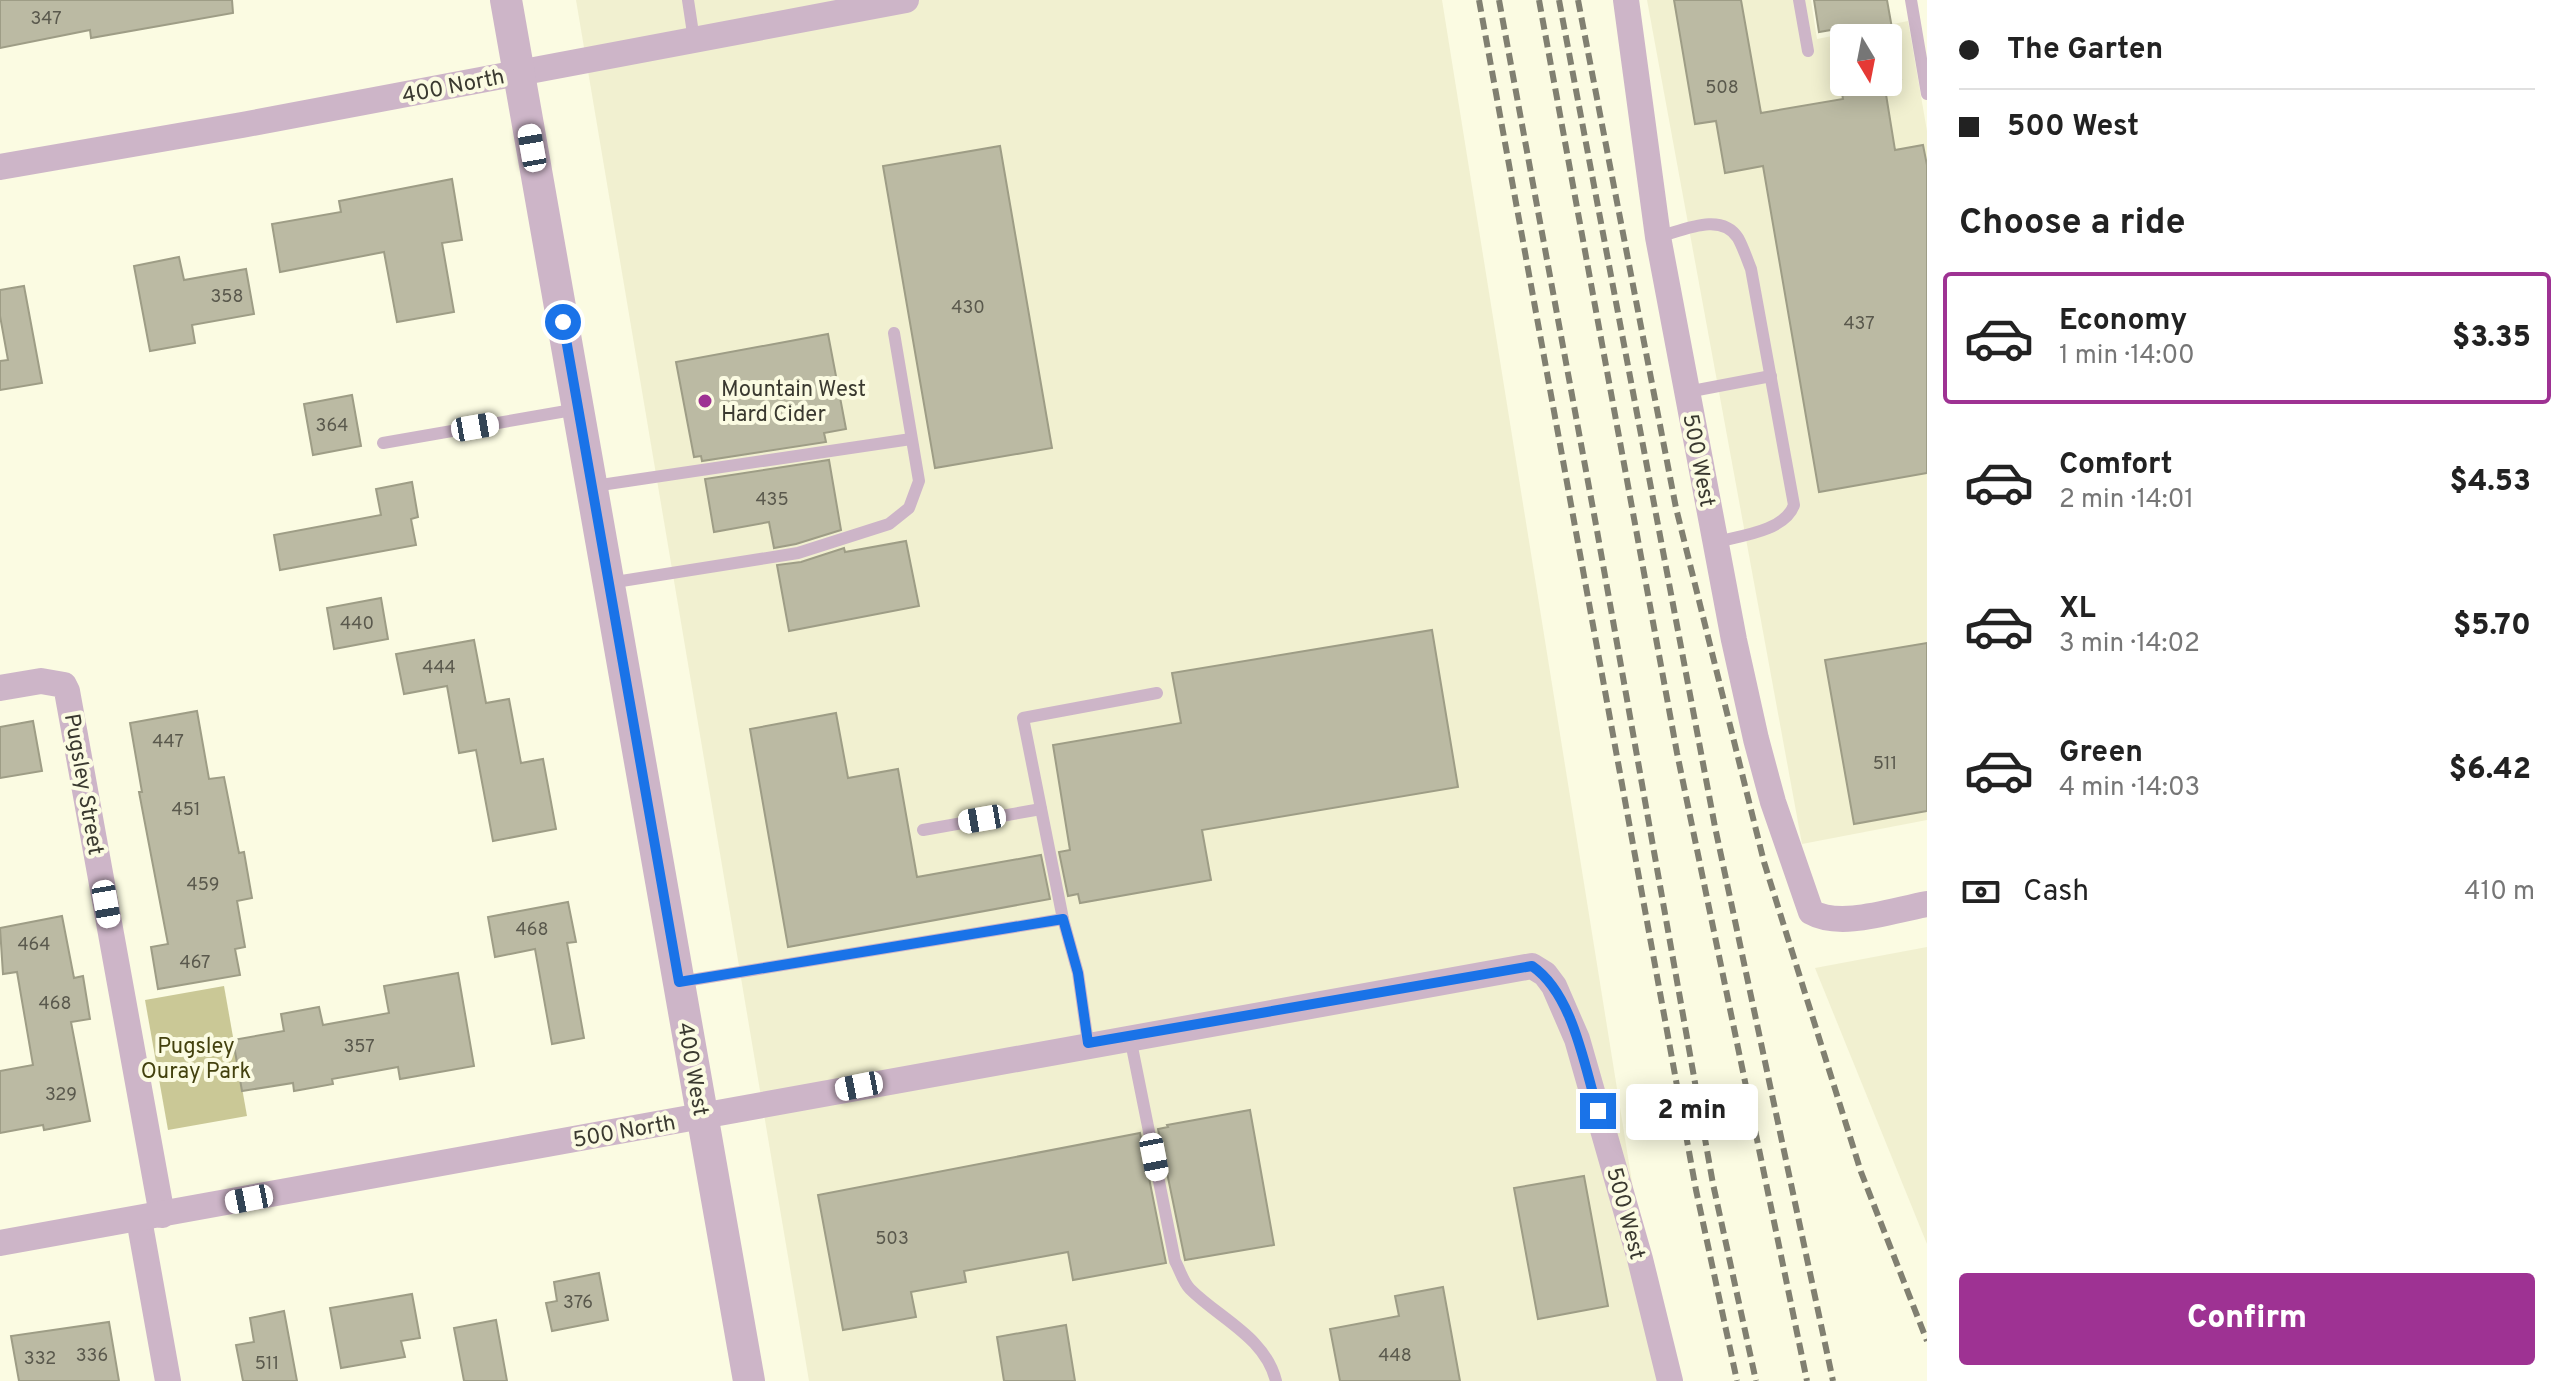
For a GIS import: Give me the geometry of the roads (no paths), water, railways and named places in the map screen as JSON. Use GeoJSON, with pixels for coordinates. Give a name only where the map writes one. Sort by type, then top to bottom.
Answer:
{"type":"FeatureCollection","features":[{"type":"Feature","properties":{"kind":"street","name":"400 West"},"geometry":{"type":"LineString","coordinates":[[506,0],[749,1381]]}},
{"type":"Feature","properties":{"kind":"street","name":"400 North"},"geometry":{"type":"LineString","coordinates":[[0,167],[906,0]]}},
{"type":"Feature","properties":{"kind":"street","name":"500 West"},"geometry":{"type":"LineString","coordinates":[[1626,0],[1658,237],[1756,739],[1773,802],[1811,912],[1824,920],[1841,920],[1927,904]]}},
{"type":"Feature","properties":{"kind":"street","name":"Pugsley Street"},"geometry":{"type":"LineString","coordinates":[[0,688],[41,681],[64,685],[69,698],[150,1217],[168,1381]]}},
{"type":"Feature","properties":{"kind":"street","name":"500 West"},"geometry":{"type":"LineString","coordinates":[[1532,966],[1545,974],[1554,986],[1577,1039],[1640,1259],[1670,1381]]}},
{"type":"Feature","properties":{"kind":"street","name":"500 North"},"geometry":{"type":"LineString","coordinates":[[0,1243],[1130,1035],[1532,966]]}},
{"type":"Feature","properties":{"kind":"lane"},"geometry":{"type":"LineString","coordinates":[[688,0],[694,40]]}},
{"type":"Feature","properties":{"kind":"lane"},"geometry":{"type":"LineString","coordinates":[[1799,0],[1808,51]]}},
{"type":"Feature","properties":{"kind":"lane"},"geometry":{"type":"LineString","coordinates":[[1911,0],[1927,94]]}},
{"type":"Feature","properties":{"kind":"lane"},"geometry":{"type":"LineString","coordinates":[[1658,237],[1710,223],[1722,225],[1737,236],[1751,269],[1794,505],[1791,514],[1784,520],[1716,542]]}},
{"type":"Feature","properties":{"kind":"lane"},"geometry":{"type":"LineString","coordinates":[[609,583],[798,553],[889,524],[909,508],[919,481],[894,333]]}},
{"type":"Feature","properties":{"kind":"lane"},"geometry":{"type":"LineString","coordinates":[[1687,392],[1771,376]]}},
{"type":"Feature","properties":{"kind":"lane"},"geometry":{"type":"LineString","coordinates":[[383,443],[578,409]]}},
{"type":"Feature","properties":{"kind":"lane"},"geometry":{"type":"LineString","coordinates":[[592,486],[911,439]]}},
{"type":"Feature","properties":{"kind":"lane"},"geometry":{"type":"LineString","coordinates":[[1088,1043],[1078,973],[1063,919],[1023,718],[1157,693]]}},
{"type":"Feature","properties":{"kind":"lane"},"geometry":{"type":"LineString","coordinates":[[923,830],[1041,809]]}},
{"type":"Feature","properties":{"kind":"lane"},"geometry":{"type":"LineString","coordinates":[[679,982],[1063,919]]}},
{"type":"Feature","properties":{"kind":"lane"},"geometry":{"type":"LineString","coordinates":[[1130,1035],[1175,1261],[1187,1287],[1248,1336],[1272,1367],[1276,1381]]}},
{"type":"Feature","properties":{"kind":"railway"},"geometry":{"type":"LineString","coordinates":[[1479,0],[1696,1190],[1737,1381]]}},
{"type":"Feature","properties":{"kind":"railway"},"geometry":{"type":"LineString","coordinates":[[1499,0],[1713,1184],[1756,1381]]}},
{"type":"Feature","properties":{"kind":"railway"},"geometry":{"type":"LineString","coordinates":[[1539,0],[1677,753],[1807,1381]]}},
{"type":"Feature","properties":{"kind":"railway"},"geometry":{"type":"LineString","coordinates":[[1559,0],[1715,827],[1833,1381]]}},
{"type":"Feature","properties":{"kind":"railway"},"geometry":{"type":"LineString","coordinates":[[1578,0],[1676,508],[1764,862],[1861,1172],[1927,1341]]}},
{"type":"Feature","properties":{"kind":"place","name":"Mountain West Hard Cider"},"geometry":{"type":"Point","coordinates":[705,401]}},
{"type":"Feature","properties":{"kind":"park label","name":"Pugsley Ouray Park"},"geometry":{"type":"Point","coordinates":[196,1058]}}]}
